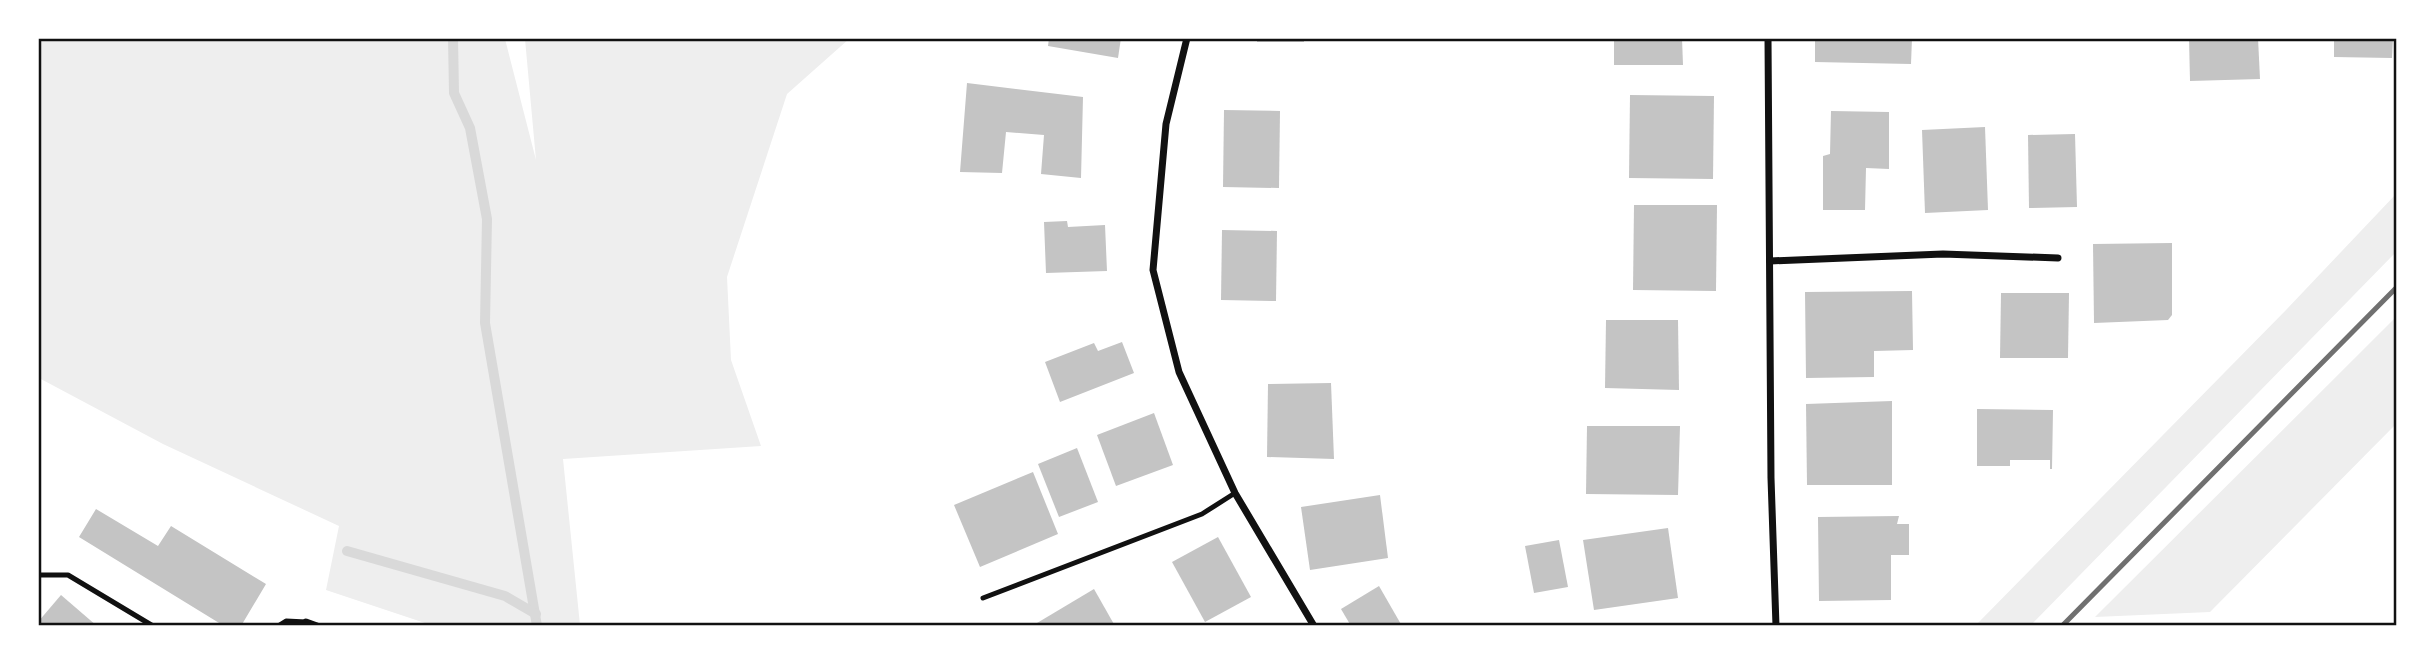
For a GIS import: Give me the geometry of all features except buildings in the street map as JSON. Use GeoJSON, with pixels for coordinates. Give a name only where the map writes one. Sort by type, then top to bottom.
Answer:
{"type":"FeatureCollection","features":[{"type":"Feature","properties":{"kind":"street"},"geometry":{"type":"LineString","coordinates":[[1187,38],[1166,124],[1153,270],[1179,372],[1235,493],[1314,625]]}},
{"type":"Feature","properties":{"kind":"street"},"geometry":{"type":"LineString","coordinates":[[1768,38],[1771,478],[1776,625]]}},
{"type":"Feature","properties":{"kind":"street"},"geometry":{"type":"LineString","coordinates":[[1770,261],[1943,254],[2058,258]]}},
{"type":"Feature","properties":{"kind":"street"},"geometry":{"type":"LineString","coordinates":[[306,622],[317,625]]}},
{"type":"Feature","properties":{"kind":"lane"},"geometry":{"type":"LineString","coordinates":[[983,598],[1202,514],[1235,493]]}},
{"type":"Feature","properties":{"kind":"lane"},"geometry":{"type":"LineString","coordinates":[[38,575],[68,575],[153,625]]}},
{"type":"Feature","properties":{"kind":"lane"},"geometry":{"type":"LineString","coordinates":[[278,625],[286,621],[306,622]]}},
{"type":"Feature","properties":{"kind":"shaded area"},"geometry":{"type":"Polygon","coordinates":[[[38,39],[505,39],[536,160],[525,39],[849,39],[787,94],[727,277],[731,360],[761,446],[563,459],[580,625],[431,625],[326,590],[339,526],[163,444],[39,378],[38,39]]]}},
{"type":"Feature","properties":{"kind":"shaded area"},"geometry":{"type":"Polygon","coordinates":[[[2396,194],[2396,252],[2031,625],[1976,625],[2286,310],[2396,194]]]}},
{"type":"Feature","properties":{"kind":"shaded area"},"geometry":{"type":"Polygon","coordinates":[[[2396,317],[2396,424],[2210,612],[2095,617],[2396,317]]]}},
{"type":"Feature","properties":{"kind":"waterway"},"geometry":{"type":"LineString","coordinates":[[453,38],[454,93],[470,128],[487,219],[485,323],[537,626]]}},
{"type":"Feature","properties":{"kind":"waterway"},"geometry":{"type":"LineString","coordinates":[[347,551],[505,596],[536,614]]}},
{"type":"Feature","properties":{"kind":"railway"},"geometry":{"type":"LineString","coordinates":[[2062,626],[2396,288]]}}]}
